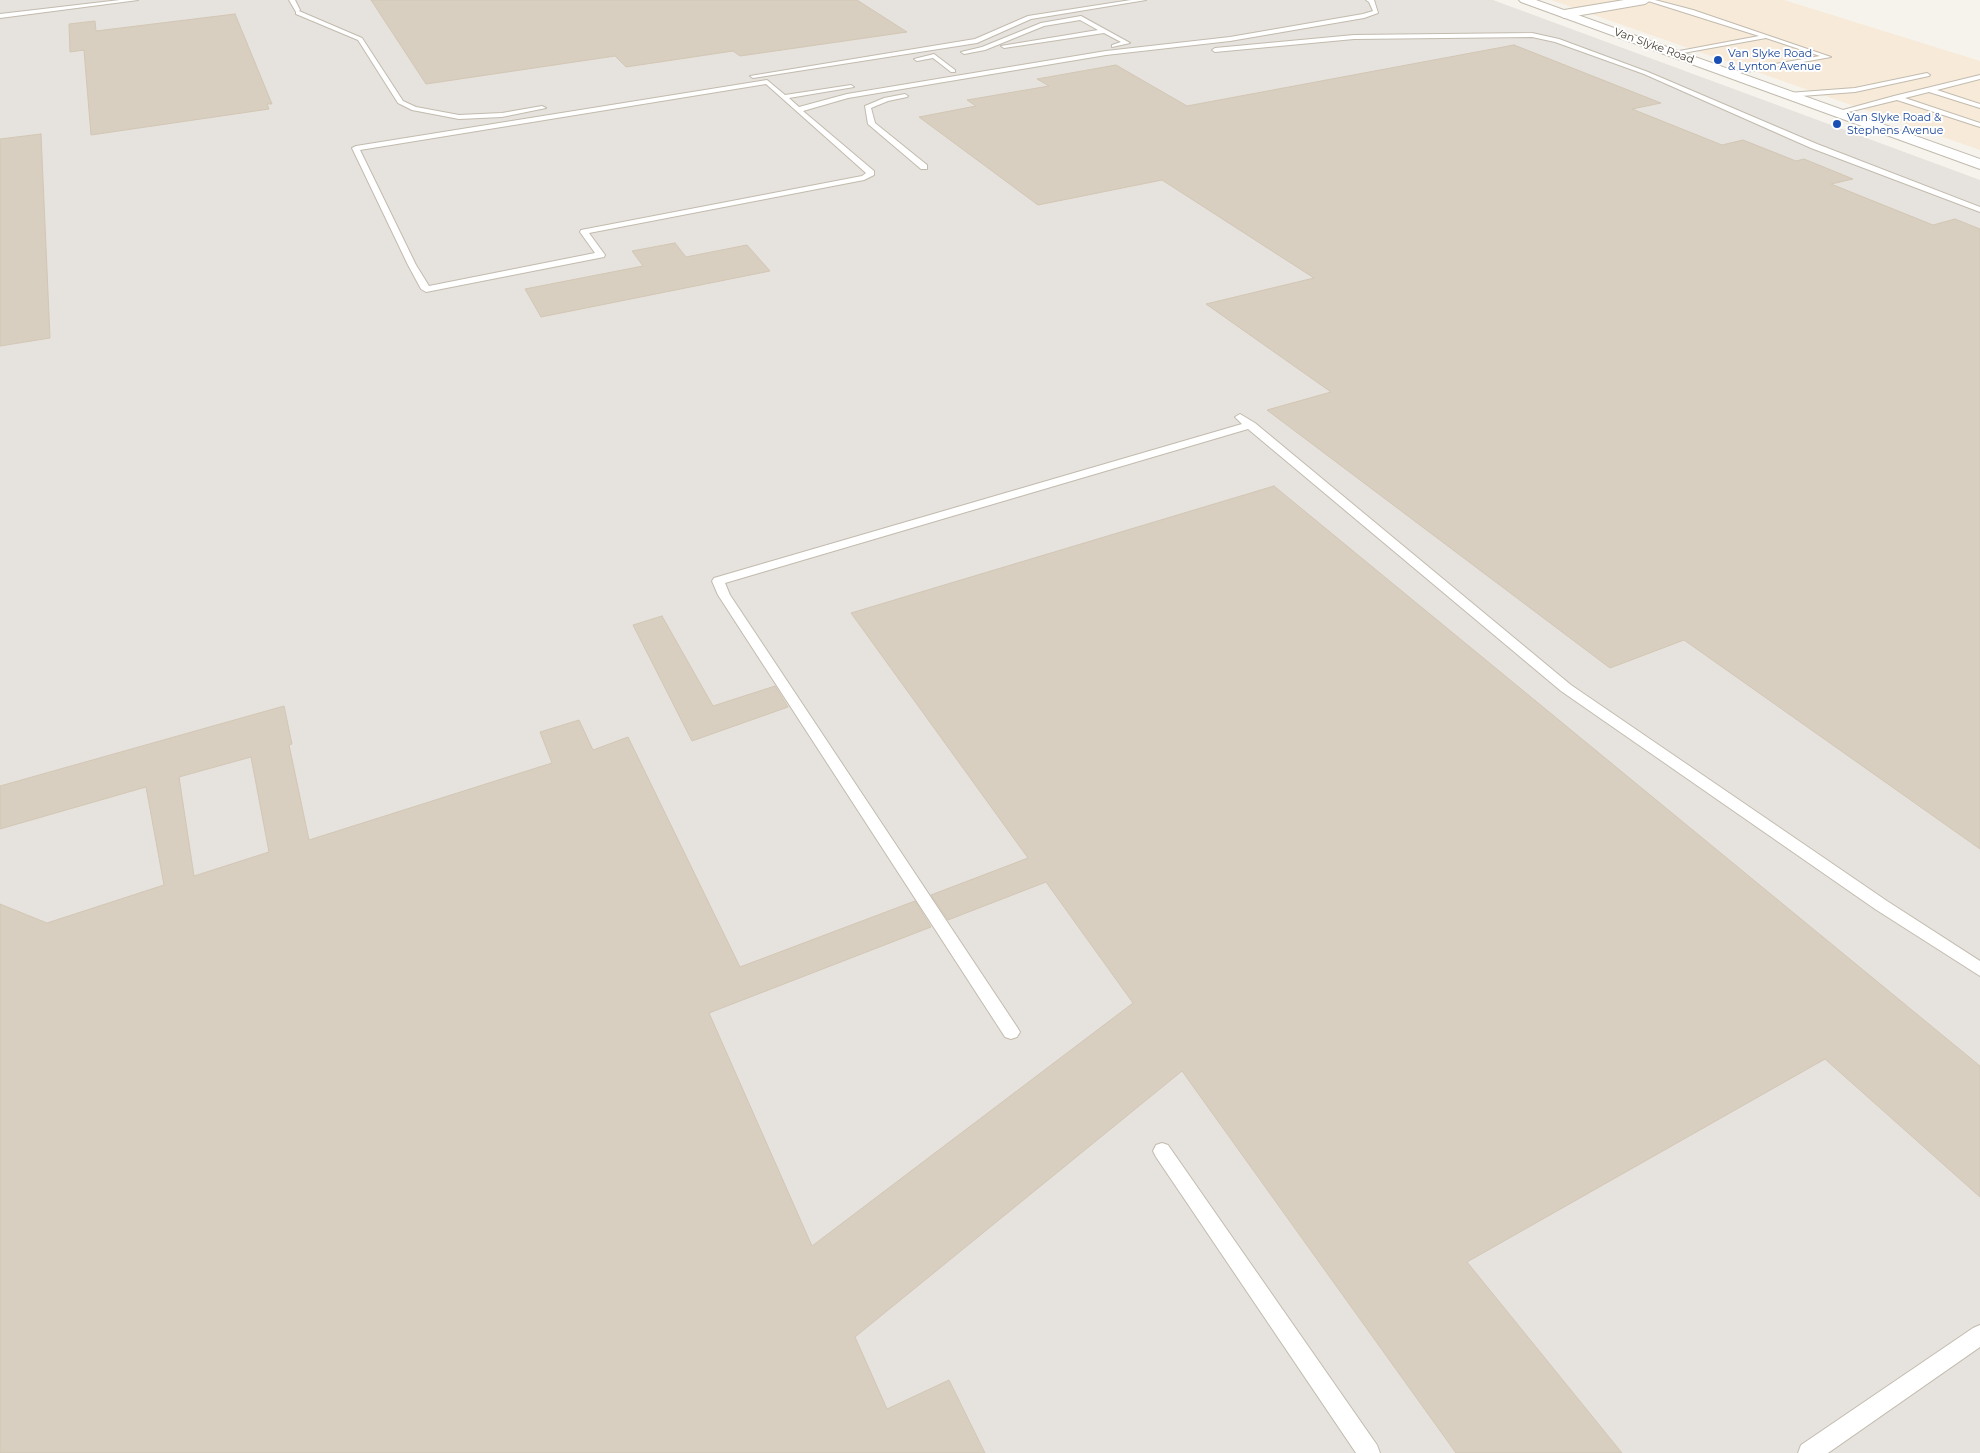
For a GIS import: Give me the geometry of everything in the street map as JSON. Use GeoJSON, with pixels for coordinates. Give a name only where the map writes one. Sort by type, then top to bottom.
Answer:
{"type":"FeatureCollection","features":[{"type":"Feature","properties":{"kind":"street","name":"Van Slyke Road"},"geometry":{"type":"LineString","coordinates":[[1525,0],[1980,164]]}},
{"type":"Feature","properties":{"kind":"street"},"geometry":{"type":"LineString","coordinates":[[1564,14],[1620,2],[1647,0]]}},
{"type":"Feature","properties":{"kind":"lane"},"geometry":{"type":"LineString","coordinates":[[0,16],[43,8],[135,0]]}},
{"type":"Feature","properties":{"kind":"lane"},"geometry":{"type":"LineString","coordinates":[[292,0],[297,11],[360,39],[400,102],[414,109],[459,117],[502,114],[551,107]]}},
{"type":"Feature","properties":{"kind":"lane"},"geometry":{"type":"LineString","coordinates":[[744,77],[977,41],[1030,17],[1143,0]]}},
{"type":"Feature","properties":{"kind":"lane"},"geometry":{"type":"LineString","coordinates":[[798,110],[847,96],[1106,52],[1230,39],[1364,16],[1376,12],[1372,1],[1369,0]]}},
{"type":"Feature","properties":{"kind":"lane"},"geometry":{"type":"LineString","coordinates":[[1647,0],[1691,12],[1828,57],[1731,74]]}},
{"type":"Feature","properties":{"kind":"lane"},"geometry":{"type":"LineString","coordinates":[[869,84],[1127,44],[1082,18],[1043,24],[983,49]]}},
{"type":"Feature","properties":{"kind":"lane"},"geometry":{"type":"LineString","coordinates":[[957,53],[1104,31]]}},
{"type":"Feature","properties":{"kind":"lane"},"geometry":{"type":"LineString","coordinates":[[1210,51],[1354,37],[1532,35],[1557,40],[1646,72],[1814,146],[1980,210]]}},
{"type":"Feature","properties":{"kind":"lane"},"geometry":{"type":"LineString","coordinates":[[1674,54],[1767,37]]}},
{"type":"Feature","properties":{"kind":"lane"},"geometry":{"type":"LineString","coordinates":[[904,61],[934,56],[954,71]]}},
{"type":"Feature","properties":{"kind":"lane"},"geometry":{"type":"LineString","coordinates":[[1104,62],[1133,58]]}},
{"type":"Feature","properties":{"kind":"lane"},"geometry":{"type":"LineString","coordinates":[[767,82],[871,173],[864,178],[584,232],[601,255],[426,289],[412,265],[356,148],[767,82],[845,70]]}},
{"type":"Feature","properties":{"kind":"lane"},"geometry":{"type":"LineString","coordinates":[[1788,95],[1855,90],[1927,75]]}},
{"type":"Feature","properties":{"kind":"lane"},"geometry":{"type":"LineString","coordinates":[[1836,113],[1895,96],[1980,77]]}},
{"type":"Feature","properties":{"kind":"lane"},"geometry":{"type":"LineString","coordinates":[[784,97],[859,86]]}},
{"type":"Feature","properties":{"kind":"lane"},"geometry":{"type":"LineString","coordinates":[[1928,89],[1980,106]]}},
{"type":"Feature","properties":{"kind":"lane"},"geometry":{"type":"LineString","coordinates":[[915,94],[886,99],[866,107],[872,124],[924,168]]}},
{"type":"Feature","properties":{"kind":"lane"},"geometry":{"type":"LineString","coordinates":[[1895,96],[1980,125]]}},
{"type":"Feature","properties":{"kind":"lane"},"geometry":{"type":"LineString","coordinates":[[1011,1032],[724,595],[718,581],[1246,421],[1566,688],[1881,905],[1980,969]]}},
{"type":"Feature","properties":{"kind":"lane"},"geometry":{"type":"LineString","coordinates":[[1162,1151],[1369,1453]]}},
{"type":"Feature","properties":{"kind":"lane"},"geometry":{"type":"LineString","coordinates":[[1809,1453],[1980,1334]]}},
{"type":"Feature","properties":{"kind":"shaded area"},"geometry":{"type":"Polygon","coordinates":[[[0,0],[1493,0],[1980,180],[1980,1453],[0,1453],[0,0]]]}},
{"type":"Feature","properties":{"kind":"shaded area"},"geometry":{"type":"Polygon","coordinates":[[[1551,0],[1784,0],[1980,61],[1980,150],[1551,0]]]}},
{"type":"Feature","properties":{"kind":"building"},"geometry":{"type":"Polygon","coordinates":[[[371,0],[857,0],[907,32],[740,56],[733,51],[626,67],[615,56],[426,84],[371,0]]]}},
{"type":"Feature","properties":{"kind":"building"},"geometry":{"type":"Polygon","coordinates":[[[235,14],[272,104],[267,104],[269,109],[91,135],[84,50],[70,52],[69,24],[95,21],[96,31],[235,14]]]}},
{"type":"Feature","properties":{"kind":"building"},"geometry":{"type":"Polygon","coordinates":[[[1514,45],[1661,103],[1632,109],[1722,145],[1743,140],[1796,161],[1804,159],[1853,179],[1831,184],[1933,225],[1955,219],[1980,229],[1980,849],[1684,640],[1610,668],[1267,410],[1331,392],[1206,304],[1314,278],[1162,180],[1038,205],[919,117],[976,106],[967,100],[1049,86],[1037,79],[1116,65],[1187,106],[1514,45]]]}},
{"type":"Feature","properties":{"kind":"building"},"geometry":{"type":"Polygon","coordinates":[[[41,134],[50,338],[0,346],[0,139],[41,134]]]}},
{"type":"Feature","properties":{"kind":"building"},"geometry":{"type":"Polygon","coordinates":[[[675,243],[686,257],[747,245],[770,271],[541,317],[525,289],[643,266],[632,251],[675,243]]]}},
{"type":"Feature","properties":{"kind":"building"},"geometry":{"type":"Polygon","coordinates":[[[1274,486],[1980,1066],[1980,1197],[1825,1059],[1467,1262],[1622,1453],[1456,1453],[1182,1071],[855,1337],[887,1409],[949,1380],[985,1453],[0,1453],[0,904],[47,923],[164,885],[146,787],[0,829],[0,786],[284,706],[292,744],[289,745],[309,840],[552,763],[540,732],[579,720],[593,750],[628,737],[740,967],[915,901],[931,927],[709,1013],[812,1246],[1133,1003],[1046,882],[948,920],[931,895],[1028,858],[851,613],[1274,486]],[[251,757],[179,777],[194,876],[269,852],[251,757]]]}},
{"type":"Feature","properties":{"kind":"building"},"geometry":{"type":"Polygon","coordinates":[[[662,616],[713,706],[775,686],[788,707],[692,741],[633,625],[662,616]]]}},
{"type":"Feature","properties":{"kind":"place","name":"Van Slyke Road & Lynton Avenue"},"geometry":{"type":"Point","coordinates":[1718,60]}},
{"type":"Feature","properties":{"kind":"place","name":"Van Slyke Road & Stephens Avenue"},"geometry":{"type":"Point","coordinates":[1837,124]}}]}
